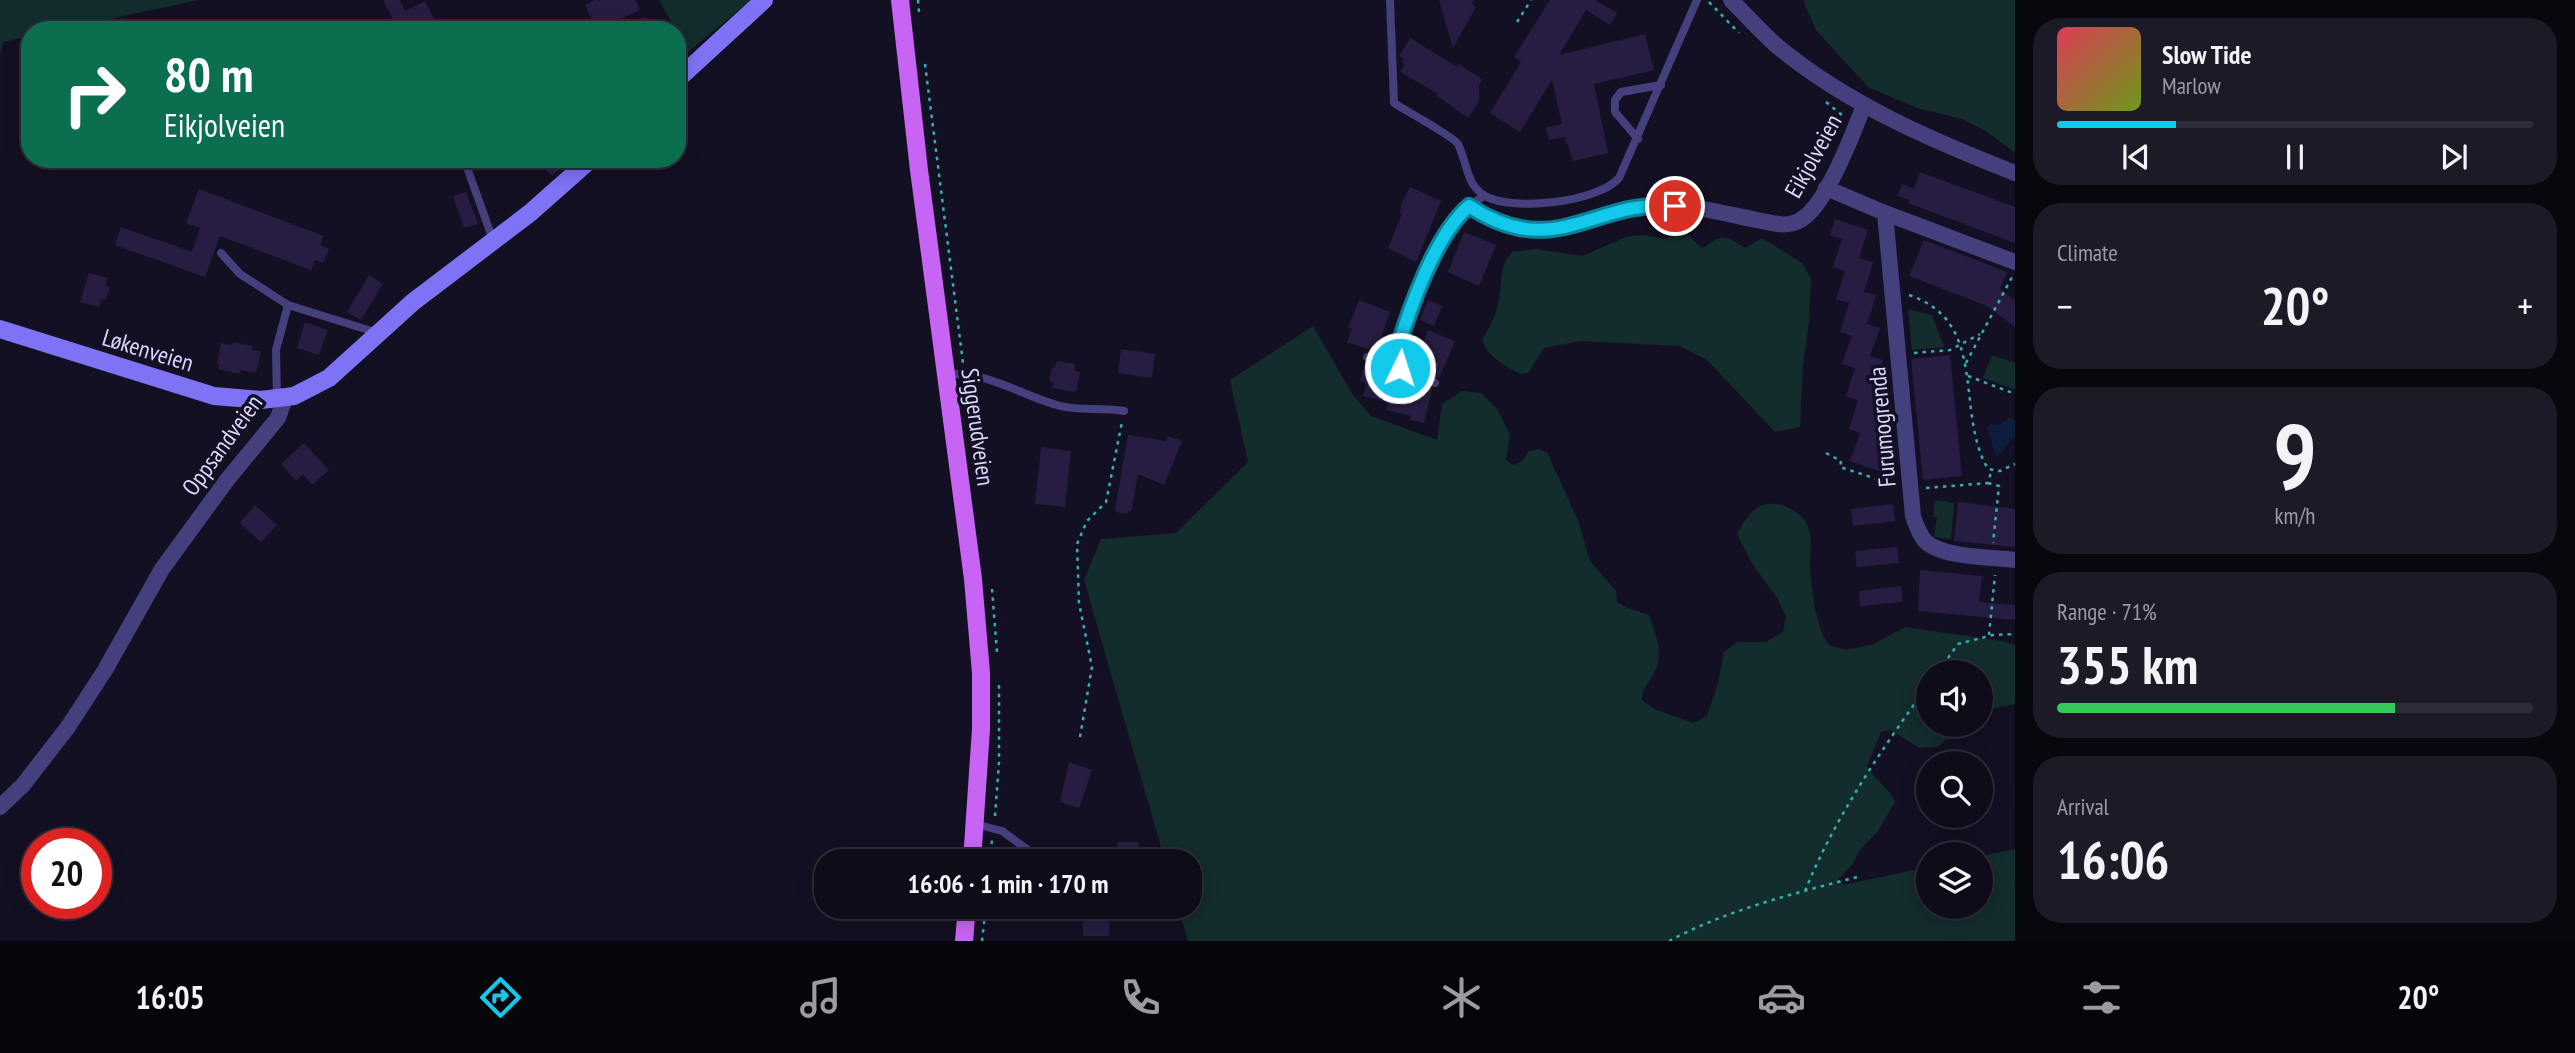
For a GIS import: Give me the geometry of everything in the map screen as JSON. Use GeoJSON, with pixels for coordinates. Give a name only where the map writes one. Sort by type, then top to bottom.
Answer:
{"type":"FeatureCollection","features":[{"type":"Feature","properties":{"kind":"main road"},"geometry":{"type":"LineString","coordinates":[[686,64],[764,0]]}},
{"type":"Feature","properties":{"kind":"main road","name":"Siggerudveien"},"geometry":{"type":"LineString","coordinates":[[900,0],[979,645],[981,730],[973,849]]}},
{"type":"Feature","properties":{"kind":"main road","name":"Oppsandveien"},"geometry":{"type":"LineString","coordinates":[[281,398],[310,390],[329,378],[431,287],[540,204],[581,168]]}},
{"type":"Feature","properties":{"kind":"main road","name":"Løkenveien"},"geometry":{"type":"LineString","coordinates":[[0,329],[214,396],[248,400],[281,398]]}},
{"type":"Feature","properties":{"kind":"main road"},"geometry":{"type":"LineString","coordinates":[[964,941],[966,919]]}},
{"type":"Feature","properties":{"kind":"street","name":"Eikjolveien"},"geometry":{"type":"LineString","coordinates":[[1731,0],[1776,45],[1817,76],[1864,105],[1946,145],[2015,173]]}},
{"type":"Feature","properties":{"kind":"street","name":"Eikjolveien"},"geometry":{"type":"LineString","coordinates":[[1469,206],[1504,224],[1530,230],[1570,226],[1631,209],[1663,205],[1785,225],[1802,220],[1812,211],[1826,188],[1864,105]]}},
{"type":"Feature","properties":{"kind":"street"},"geometry":{"type":"LineString","coordinates":[[1826,188],[1885,214],[2015,262]]}},
{"type":"Feature","properties":{"kind":"street","name":"Furumogrenda"},"geometry":{"type":"LineString","coordinates":[[1885,214],[1913,516],[1919,531],[1933,547],[1949,553],[2015,560]]}},
{"type":"Feature","properties":{"kind":"street","name":"Oppsandveien"},"geometry":{"type":"LineString","coordinates":[[0,807],[23,785],[68,727],[105,670],[162,569],[227,480],[278,418],[281,398]]}},
{"type":"Feature","properties":{"kind":"lane"},"geometry":{"type":"LineString","coordinates":[[1390,0],[1394,103],[1457,142],[1473,184],[1484,195],[1506,203],[1525,204],[1598,192],[1614,184],[1638,139],[1697,0]]}},
{"type":"Feature","properties":{"kind":"lane"},"geometry":{"type":"LineString","coordinates":[[1638,139],[1615,112],[1615,100],[1621,92],[1661,85]]}},
{"type":"Feature","properties":{"kind":"lane"},"geometry":{"type":"LineString","coordinates":[[467,168],[494,240]]}},
{"type":"Feature","properties":{"kind":"lane"},"geometry":{"type":"LineString","coordinates":[[1435,383],[1404,371],[1396,364],[1396,359],[1404,330],[1427,272],[1454,221],[1484,195]]}},
{"type":"Feature","properties":{"kind":"lane"},"geometry":{"type":"LineString","coordinates":[[221,253],[240,274],[288,305],[378,333]]}},
{"type":"Feature","properties":{"kind":"lane"},"geometry":{"type":"LineString","coordinates":[[281,398],[276,350],[288,305]]}},
{"type":"Feature","properties":{"kind":"lane"},"geometry":{"type":"LineString","coordinates":[[1367,357],[1383,361],[1396,359]]}},
{"type":"Feature","properties":{"kind":"lane"},"geometry":{"type":"LineString","coordinates":[[946,374],[964,373],[984,377],[1060,406],[1125,411]]}},
{"type":"Feature","properties":{"kind":"lane"},"geometry":{"type":"LineString","coordinates":[[975,824],[1002,831],[1027,849]]}},
{"type":"Feature","properties":{"kind":"path"},"geometry":{"type":"LineString","coordinates":[[1517,22],[1531,0]]}},
{"type":"Feature","properties":{"kind":"path"},"geometry":{"type":"LineString","coordinates":[[1966,363],[2012,279],[2014,269]]}},
{"type":"Feature","properties":{"kind":"path"},"geometry":{"type":"LineString","coordinates":[[1892,293],[1902,292],[1916,297],[1935,308],[1947,320],[1961,345],[1966,363],[1973,426],[1985,465],[1991,471],[2000,471],[2015,464]]}},
{"type":"Feature","properties":{"kind":"path"},"geometry":{"type":"LineString","coordinates":[[1898,355],[1950,350],[1980,334]]}},
{"type":"Feature","properties":{"kind":"path"},"geometry":{"type":"LineString","coordinates":[[1968,376],[2015,394]]}},
{"type":"Feature","properties":{"kind":"path"},"geometry":{"type":"LineString","coordinates":[[1080,737],[1092,667],[1079,603],[1077,544],[1087,521],[1106,502],[1125,411]]}},
{"type":"Feature","properties":{"kind":"path"},"geometry":{"type":"LineString","coordinates":[[1826,453],[1841,461],[1840,467],[1911,489],[1988,483],[1999,486],[1989,636]]}},
{"type":"Feature","properties":{"kind":"path"},"geometry":{"type":"LineString","coordinates":[[1988,483],[1991,471]]}},
{"type":"Feature","properties":{"kind":"path"},"geometry":{"type":"LineString","coordinates":[[1947,660],[1958,644],[1989,636],[2015,634]]}},
{"type":"Feature","properties":{"kind":"path"},"geometry":{"type":"LineString","coordinates":[[1805,891],[1826,846],[1884,746],[1916,702]]}},
{"type":"Feature","properties":{"kind":"path"},"geometry":{"type":"LineString","coordinates":[[1669,941],[1697,926],[1729,914],[1861,876]]}},
{"type":"Feature","properties":{"kind":"path"},"geometry":{"type":"LineString","coordinates":[[982,941],[985,919]]}},
{"type":"Feature","properties":{"kind":"green space"},"geometry":{"type":"Polygon","coordinates":[[[0,0],[198,0],[101,21],[21,21],[21,38],[3,42],[0,56],[0,0]]]}},
{"type":"Feature","properties":{"kind":"green space"},"geometry":{"type":"Polygon","coordinates":[[[659,0],[751,0],[688,52],[686,21],[671,21],[659,0]]]}},
{"type":"Feature","properties":{"kind":"green space"},"geometry":{"type":"Polygon","coordinates":[[[1803,0],[2015,0],[2015,153],[1986,131],[1962,119],[1917,108],[1868,87],[1816,30],[1803,0]]]}},
{"type":"Feature","properties":{"kind":"green space"},"geometry":{"type":"Polygon","coordinates":[[[1677,232],[1688,235],[1702,248],[1724,238],[1745,248],[1762,238],[1802,263],[1811,279],[1800,427],[1775,432],[1707,360],[1679,346],[1580,341],[1544,348],[1528,373],[1521,374],[1497,360],[1484,345],[1482,339],[1492,323],[1498,304],[1503,270],[1513,252],[1535,249],[1582,256],[1626,237],[1641,235],[1665,239],[1677,232]]]}},
{"type":"Feature","properties":{"kind":"green space"},"geometry":{"type":"Polygon","coordinates":[[[1908,309],[1932,315],[1944,347],[1912,350],[1908,309]]]}},
{"type":"Feature","properties":{"kind":"green space"},"geometry":{"type":"Polygon","coordinates":[[[1313,326],[1353,395],[1371,416],[1437,440],[1442,404],[1462,391],[1481,393],[1498,410],[1510,435],[1506,460],[1513,465],[1522,461],[1529,451],[1539,449],[1547,452],[1579,523],[1590,561],[1616,591],[1617,602],[1649,615],[1659,653],[1657,667],[1644,690],[1642,700],[1654,709],[1693,723],[1707,716],[1718,683],[1724,652],[1737,642],[1766,642],[1783,632],[1786,617],[1778,599],[1753,565],[1737,534],[1752,512],[1762,505],[1789,508],[1807,524],[1811,539],[1810,567],[1815,608],[1824,638],[1829,645],[1846,650],[1874,644],[1905,627],[2015,645],[2015,704],[1993,709],[1993,660],[1916,660],[1916,737],[1949,737],[1938,747],[1920,748],[1890,730],[1881,732],[1867,766],[1895,802],[1878,831],[1838,879],[1843,885],[1916,870],[1916,919],[1993,919],[1993,854],[2015,849],[2015,941],[1188,941],[1182,919],[1202,919],[1202,849],[1162,849],[1084,580],[1101,539],[1176,533],[1248,462],[1230,380],[1313,326]]]}},
{"type":"Feature","properties":{"kind":"green space"},"geometry":{"type":"Polygon","coordinates":[[[1992,355],[2015,363],[2015,390],[1983,378],[1992,355]]]}},
{"type":"Feature","properties":{"kind":"green space"},"geometry":{"type":"Polygon","coordinates":[[[1935,500],[1954,503],[1951,539],[1934,537],[1937,517],[1933,517],[1935,500]]]}},
{"type":"Feature","properties":{"kind":"water"},"geometry":{"type":"Polygon","coordinates":[[[2010,417],[2015,421],[2015,436],[1997,457],[1986,427],[1991,424],[1999,425],[2010,417]]]}},
{"type":"Feature","properties":{"kind":"building"},"geometry":{"type":"Polygon","coordinates":[[[383,0],[400,0],[405,11],[425,1],[434,19],[431,21],[394,21],[383,0]]]}},
{"type":"Feature","properties":{"kind":"building"},"geometry":{"type":"Polygon","coordinates":[[[595,0],[635,0],[640,10],[616,21],[593,21],[585,5],[595,0]]]}},
{"type":"Feature","properties":{"kind":"building"},"geometry":{"type":"Polygon","coordinates":[[[1439,0],[1474,0],[1472,4],[1476,7],[1453,48],[1439,0]]]}},
{"type":"Feature","properties":{"kind":"building"},"geometry":{"type":"Polygon","coordinates":[[[1550,0],[1595,0],[1617,13],[1610,25],[1586,10],[1559,55],[1645,34],[1654,70],[1594,84],[1608,153],[1573,161],[1565,137],[1549,140],[1546,127],[1562,124],[1552,80],[1520,132],[1490,113],[1521,62],[1514,57],[1550,0]]]}},
{"type":"Feature","properties":{"kind":"building"},"geometry":{"type":"Polygon","coordinates":[[[1410,38],[1482,79],[1479,85],[1479,102],[1468,118],[1437,96],[1438,94],[1400,72],[1405,64],[1402,62],[1404,59],[1399,56],[1410,38]]]}},
{"type":"Feature","properties":{"kind":"building"},"geometry":{"type":"Polygon","coordinates":[[[544,168],[561,168],[552,176],[544,168]]]}},
{"type":"Feature","properties":{"kind":"building"},"geometry":{"type":"Polygon","coordinates":[[[1920,172],[2015,207],[2015,243],[1908,203],[1909,200],[1898,196],[1902,184],[1914,189],[1920,172]]]}},
{"type":"Feature","properties":{"kind":"building"},"geometry":{"type":"Polygon","coordinates":[[[1410,187],[1441,201],[1416,262],[1388,248],[1402,214],[1401,205],[1410,187]]]}},
{"type":"Feature","properties":{"kind":"building"},"geometry":{"type":"Polygon","coordinates":[[[199,189],[324,236],[320,245],[329,249],[323,263],[315,260],[311,270],[220,236],[205,277],[115,245],[121,227],[192,252],[200,228],[186,223],[199,189]]]}},
{"type":"Feature","properties":{"kind":"building"},"geometry":{"type":"Polygon","coordinates":[[[466,192],[478,224],[464,228],[453,196],[466,192]]]}},
{"type":"Feature","properties":{"kind":"building"},"geometry":{"type":"Polygon","coordinates":[[[1835,219],[1868,230],[1859,258],[1873,262],[1864,292],[1876,295],[1867,324],[1880,328],[1870,356],[1883,360],[1874,389],[1886,393],[1876,421],[1889,425],[1879,454],[1895,460],[1890,475],[1850,461],[1860,433],[1849,429],[1858,400],[1846,396],[1855,368],[1842,364],[1852,336],[1840,332],[1849,303],[1836,299],[1845,271],[1833,267],[1842,239],[1830,235],[1835,219]]]}},
{"type":"Feature","properties":{"kind":"building"},"geometry":{"type":"Polygon","coordinates":[[[1464,232],[1496,245],[1479,286],[1448,272],[1464,232]]]}},
{"type":"Feature","properties":{"kind":"building"},"geometry":{"type":"Polygon","coordinates":[[[1924,240],[2007,272],[2000,289],[2015,300],[2015,327],[1987,306],[1909,276],[1924,240]]]}},
{"type":"Feature","properties":{"kind":"building"},"geometry":{"type":"Polygon","coordinates":[[[89,273],[108,278],[105,285],[110,287],[106,300],[101,299],[99,307],[80,302],[89,273]]]}},
{"type":"Feature","properties":{"kind":"building"},"geometry":{"type":"Polygon","coordinates":[[[369,275],[383,284],[361,320],[347,312],[369,275]]]}},
{"type":"Feature","properties":{"kind":"building"},"geometry":{"type":"Polygon","coordinates":[[[1359,300],[1390,312],[1376,352],[1347,342],[1352,329],[1348,327],[1359,300]]]}},
{"type":"Feature","properties":{"kind":"building"},"geometry":{"type":"Polygon","coordinates":[[[1428,300],[1442,306],[1434,326],[1420,320],[1428,300]]]}},
{"type":"Feature","properties":{"kind":"building"},"geometry":{"type":"Polygon","coordinates":[[[305,322],[328,330],[319,355],[297,348],[305,322]]]}},
{"type":"Feature","properties":{"kind":"building"},"geometry":{"type":"Polygon","coordinates":[[[1428,330],[1455,341],[1439,378],[1407,364],[1413,350],[1419,352],[1428,330]]]}},
{"type":"Feature","properties":{"kind":"building"},"geometry":{"type":"Polygon","coordinates":[[[233,342],[253,346],[252,350],[261,351],[256,373],[241,370],[240,374],[218,369],[221,343],[232,345],[233,342]]]}},
{"type":"Feature","properties":{"kind":"building"},"geometry":{"type":"Polygon","coordinates":[[[1121,349],[1155,354],[1152,378],[1118,373],[1121,349]]]}},
{"type":"Feature","properties":{"kind":"building"},"geometry":{"type":"Polygon","coordinates":[[[1950,355],[1962,476],[1923,480],[1911,359],[1950,355]]]}},
{"type":"Feature","properties":{"kind":"building"},"geometry":{"type":"Polygon","coordinates":[[[1057,361],[1075,364],[1074,371],[1080,372],[1076,392],[1052,388],[1053,382],[1049,381],[1057,361]]]}},
{"type":"Feature","properties":{"kind":"building"},"geometry":{"type":"Polygon","coordinates":[[[1364,365],[1394,371],[1432,389],[1424,423],[1410,420],[1411,416],[1386,410],[1388,403],[1363,396],[1366,384],[1360,381],[1364,365]]]}},
{"type":"Feature","properties":{"kind":"building"},"geometry":{"type":"Polygon","coordinates":[[[1128,435],[1166,441],[1168,436],[1182,441],[1164,485],[1138,474],[1131,512],[1128,511],[1128,514],[1116,512],[1115,509],[1128,435]]]}},
{"type":"Feature","properties":{"kind":"building"},"geometry":{"type":"Polygon","coordinates":[[[304,443],[329,470],[312,485],[303,474],[296,481],[281,464],[304,443]]]}},
{"type":"Feature","properties":{"kind":"building"},"geometry":{"type":"Polygon","coordinates":[[[1041,447],[1071,451],[1065,507],[1035,504],[1041,447]]]}},
{"type":"Feature","properties":{"kind":"building"},"geometry":{"type":"Polygon","coordinates":[[[1958,502],[2015,509],[2015,547],[1954,541],[1958,502]]]}},
{"type":"Feature","properties":{"kind":"building"},"geometry":{"type":"Polygon","coordinates":[[[1893,504],[1895,521],[1853,526],[1851,509],[1893,504]]]}},
{"type":"Feature","properties":{"kind":"building"},"geometry":{"type":"Polygon","coordinates":[[[255,505],[277,525],[261,542],[240,523],[255,505]]]}},
{"type":"Feature","properties":{"kind":"building"},"geometry":{"type":"Polygon","coordinates":[[[1897,547],[1899,563],[1857,567],[1855,551],[1897,547]]]}},
{"type":"Feature","properties":{"kind":"building"},"geometry":{"type":"Polygon","coordinates":[[[1920,570],[1982,576],[1979,602],[2015,605],[2015,620],[1918,611],[1920,570]]]}},
{"type":"Feature","properties":{"kind":"building"},"geometry":{"type":"Polygon","coordinates":[[[1901,586],[1902,602],[1860,606],[1859,591],[1901,586]]]}},
{"type":"Feature","properties":{"kind":"building"},"geometry":{"type":"Polygon","coordinates":[[[1069,762],[1092,770],[1079,808],[1060,802],[1069,762]]]}},
{"type":"Feature","properties":{"kind":"building"},"geometry":{"type":"Polygon","coordinates":[[[1117,842],[1139,842],[1139,849],[1117,849],[1117,842]]]}},
{"type":"Feature","properties":{"kind":"building"},"geometry":{"type":"Polygon","coordinates":[[[1082,919],[1109,919],[1109,936],[1083,936],[1082,919]]]}},
{"type":"Feature","properties":{"kind":"route"},"geometry":{"type":"LineString","coordinates":[[1400,368],[1396,364],[1396,354],[1427,272],[1454,221],[1469,206],[1504,224],[1530,230],[1556,229],[1652,205],[1675,206]]}}]}
